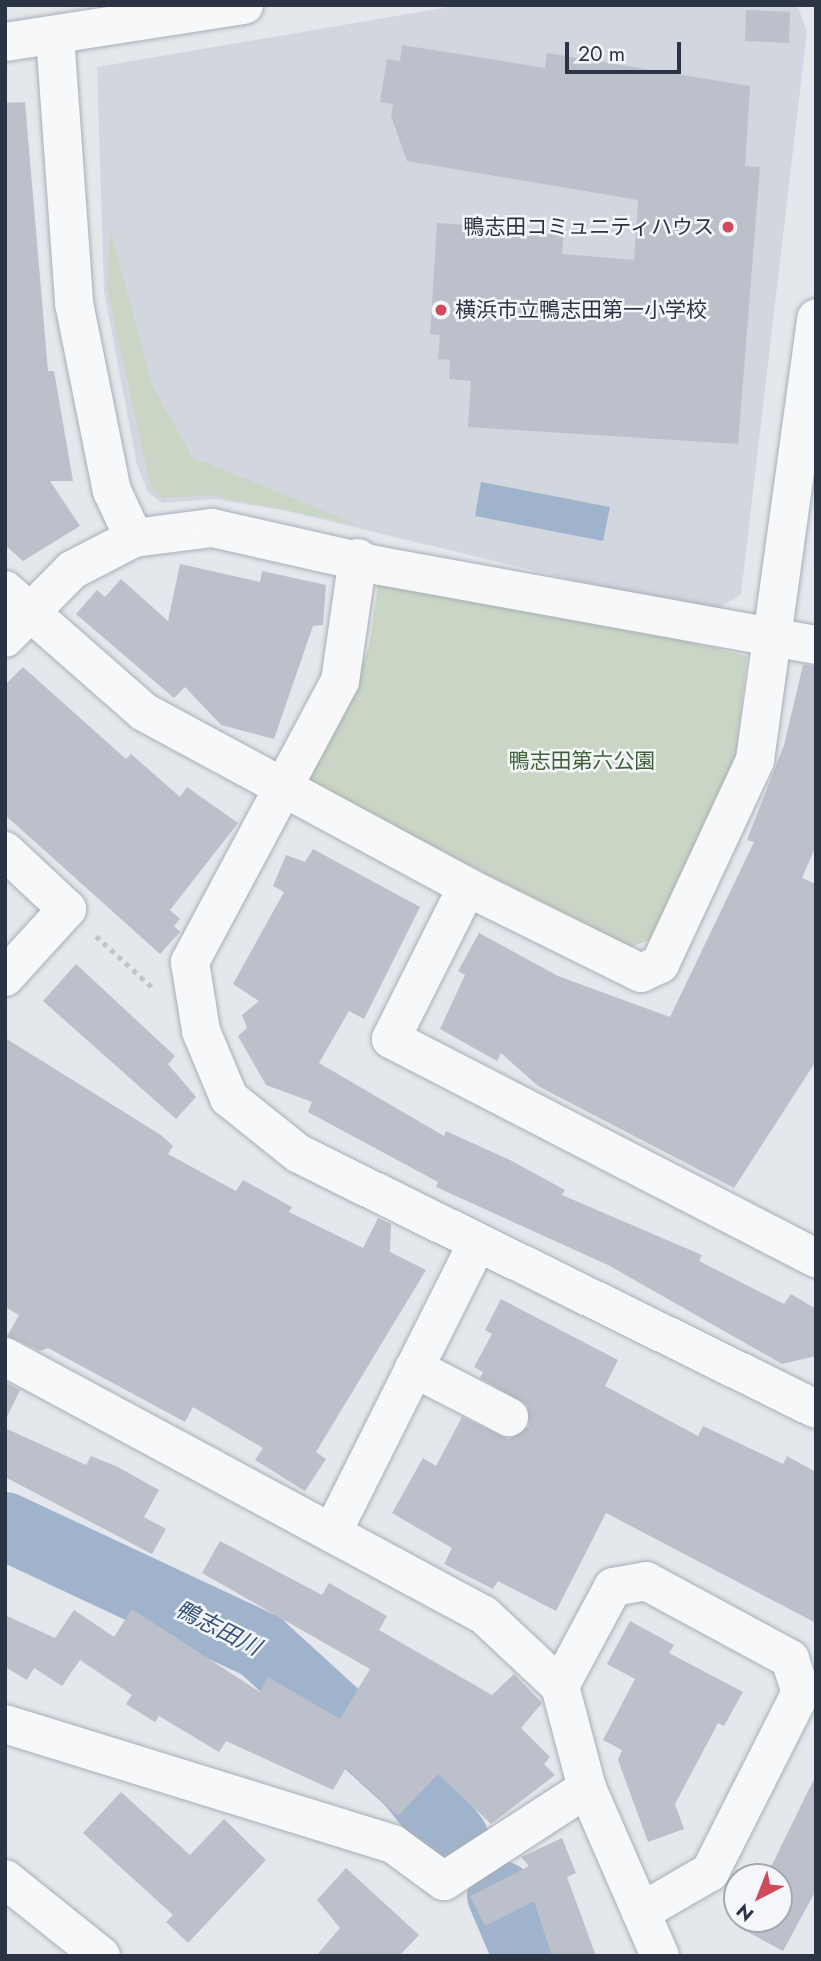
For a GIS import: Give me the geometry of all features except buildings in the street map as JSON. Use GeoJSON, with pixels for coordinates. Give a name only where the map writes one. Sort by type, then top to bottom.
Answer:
{"type":"FeatureCollection","features":[{"type":"Feature","properties":{"kind":"street"},"geometry":{"type":"LineString","coordinates":[[5,42],[244,5]]}},
{"type":"Feature","properties":{"kind":"street"},"geometry":{"type":"LineString","coordinates":[[55,36],[74,303],[112,491],[134,538]]}},
{"type":"Feature","properties":{"kind":"street"},"geometry":{"type":"LineString","coordinates":[[816,317],[810,415],[776,636],[755,760],[660,964],[641,973],[467,887],[144,712],[13,613],[72,570],[134,538],[212,528],[358,558],[776,636],[816,645]]}},
{"type":"Feature","properties":{"kind":"street"},"geometry":{"type":"LineString","coordinates":[[358,558],[340,681],[190,962],[201,1031],[229,1098],[299,1154],[476,1245],[816,1409]]}},
{"type":"Feature","properties":{"kind":"street"},"geometry":{"type":"LineString","coordinates":[[5,851],[66,909],[5,977]]}},
{"type":"Feature","properties":{"kind":"street"},"geometry":{"type":"LineString","coordinates":[[467,887],[391,1039],[816,1258]]}},
{"type":"Feature","properties":{"kind":"street"},"geometry":{"type":"LineString","coordinates":[[332,1533],[476,1245]]}},
{"type":"Feature","properties":{"kind":"street"},"geometry":{"type":"LineString","coordinates":[[5,1357],[484,1615],[560,1686],[587,1788],[660,1956]]}},
{"type":"Feature","properties":{"kind":"street"},"geometry":{"type":"LineString","coordinates":[[414,1368],[509,1417]]}},
{"type":"Feature","properties":{"kind":"street"},"geometry":{"type":"LineString","coordinates":[[560,1686],[613,1587],[646,1581],[790,1659],[801,1692],[710,1872],[641,1912]]}},
{"type":"Feature","properties":{"kind":"street"},"geometry":{"type":"LineString","coordinates":[[5,1724],[393,1844],[444,1881],[587,1788]]}},
{"type":"Feature","properties":{"kind":"street"},"geometry":{"type":"LineString","coordinates":[[5,1879],[101,1956]]}},
{"type":"Feature","properties":{"kind":"path"},"geometry":{"type":"LineString","coordinates":[[66,909],[201,1031]]}},
{"type":"Feature","properties":{"kind":"shaded area","name":"横浜市立鴨志田第一小学校"},"geometry":{"type":"Polygon","coordinates":[[[460,5],[797,5],[807,31],[741,594],[711,613],[283,510],[214,499],[162,503],[148,492],[137,465],[104,291],[97,67],[460,5]]]}},
{"type":"Feature","properties":{"kind":"green space"},"geometry":{"type":"Polygon","coordinates":[[[110,229],[152,385],[192,457],[358,525],[211,495],[163,498],[151,489],[107,286],[110,229]]]}},
{"type":"Feature","properties":{"kind":"green space","name":"鴨志田第六公園"},"geometry":{"type":"Polygon","coordinates":[[[381,566],[747,656],[732,788],[653,939],[627,948],[304,778],[347,705],[369,646],[381,566]]]}},
{"type":"Feature","properties":{"kind":"water"},"geometry":{"type":"Polygon","coordinates":[[[481,482],[610,507],[603,541],[475,516],[481,482]]]}},
{"type":"Feature","properties":{"kind":"waterway","name":"鴨志田川"},"geometry":{"type":"LineString","coordinates":[[5,1526],[261,1646],[411,1783],[455,1839]]}},
{"type":"Feature","properties":{"kind":"waterway","name":"鴨志田川"},"geometry":{"type":"LineString","coordinates":[[501,1895],[527,1956]]}},
{"type":"Feature","properties":{"kind":"place","name":"鴨志田コミュニティハウス"},"geometry":{"type":"Point","coordinates":[728,227]}},
{"type":"Feature","properties":{"kind":"place","name":"横浜市立鴨志田第一小学校"},"geometry":{"type":"Point","coordinates":[441,310]}}]}
